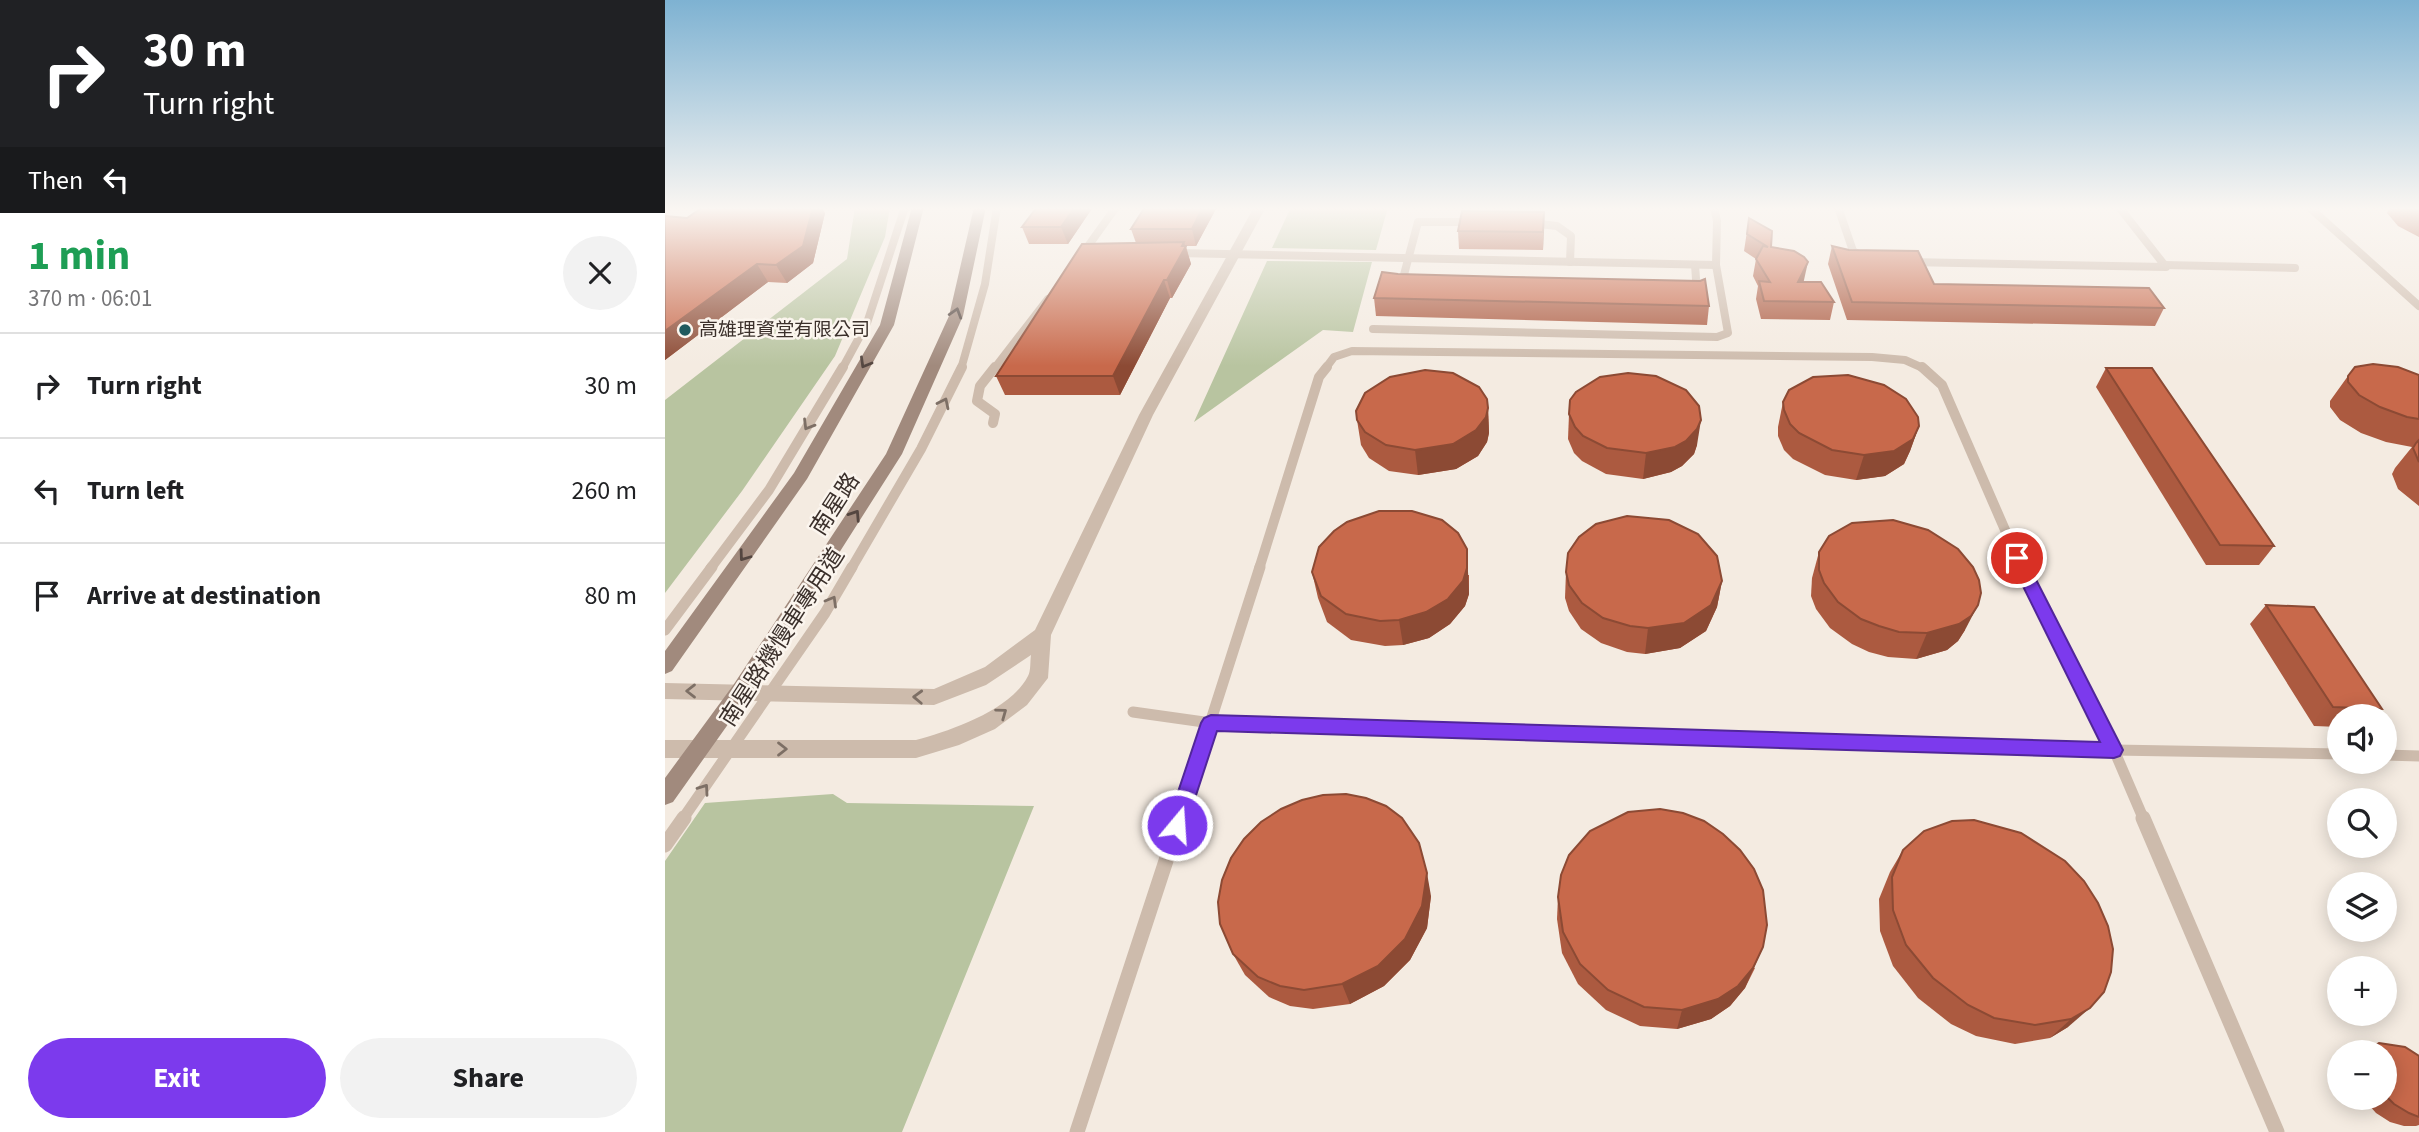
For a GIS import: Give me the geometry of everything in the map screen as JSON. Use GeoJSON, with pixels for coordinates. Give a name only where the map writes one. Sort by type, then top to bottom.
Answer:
{"type":"FeatureCollection","features":[{"type":"Feature","properties":{"kind":"street","name":"南星路"},"geometry":{"type":"LineString","coordinates":[[665,666],[801,475],[887,325],[904,260]]}},
{"type":"Feature","properties":{"kind":"street","name":"南星路"},"geometry":{"type":"LineString","coordinates":[[665,795],[741,691],[894,454],[956,316],[968,260]]}},
{"type":"Feature","properties":{"kind":"street"},"geometry":{"type":"LineString","coordinates":[[665,749],[916,749],[952,739],[988,723],[1020,699],[1038,678],[1042,635],[1146,415],[1231,260]]}},
{"type":"Feature","properties":{"kind":"street"},"geometry":{"type":"LineString","coordinates":[[665,691],[934,697],[968,688],[990,675],[1042,635]]}},
{"type":"Feature","properties":{"kind":"lane"},"geometry":{"type":"LineString","coordinates":[[665,630],[769,490],[834,383],[867,323],[888,260]]}},
{"type":"Feature","properties":{"kind":"lane","name":"南星路機慢車專用道"},"geometry":{"type":"LineString","coordinates":[[665,845],[839,589],[921,449],[961,369],[985,284],[989,260]]}},
{"type":"Feature","properties":{"kind":"lane"},"geometry":{"type":"LineString","coordinates":[[1074,265],[1078,260]]}},
{"type":"Feature","properties":{"kind":"lane"},"geometry":{"type":"LineString","coordinates":[[1406,260],[1400,286],[1413,287]]}},
{"type":"Feature","properties":{"kind":"lane"},"geometry":{"type":"LineString","coordinates":[[1487,260],[1716,265]]}},
{"type":"Feature","properties":{"kind":"lane"},"geometry":{"type":"LineString","coordinates":[[1373,329],[1717,337],[1728,333],[1716,260]]}},
{"type":"Feature","properties":{"kind":"lane"},"geometry":{"type":"LineString","coordinates":[[1857,261],[1870,261],[1868,260]]}},
{"type":"Feature","properties":{"kind":"lane"},"geometry":{"type":"LineString","coordinates":[[2161,260],[2165,265]]}},
{"type":"Feature","properties":{"kind":"lane"},"geometry":{"type":"LineString","coordinates":[[2368,260],[2419,306]]}},
{"type":"Feature","properties":{"kind":"lane"},"geometry":{"type":"LineString","coordinates":[[1512,261],[1512,271]]}},
{"type":"Feature","properties":{"kind":"lane"},"geometry":{"type":"LineString","coordinates":[[1897,262],[2295,268]]}},
{"type":"Feature","properties":{"kind":"lane"},"geometry":{"type":"LineString","coordinates":[[1685,293],[1698,293],[1695,265]]}},
{"type":"Feature","properties":{"kind":"lane"},"geometry":{"type":"LineString","coordinates":[[993,423],[995,414],[977,401],[980,386],[1057,287]]}},
{"type":"Feature","properties":{"kind":"lane"},"geometry":{"type":"LineString","coordinates":[[1077,1132],[1211,723],[1319,377],[1334,357],[1352,351],[1860,357],[1911,361],[1926,367],[1942,385],[2026,579],[2114,750],[2277,1132]]}},
{"type":"Feature","properties":{"kind":"lane"},"geometry":{"type":"LineString","coordinates":[[1132,712],[1211,723],[2114,750],[2327,754]]}},
{"type":"Feature","properties":{"kind":"lane"},"geometry":{"type":"LineString","coordinates":[[2397,755],[2419,756]]}},
{"type":"Feature","properties":{"kind":"green space"},"geometry":{"type":"Polygon","coordinates":[[[846,260],[875,260],[835,356],[742,491],[665,593],[665,400],[846,260]]]}},
{"type":"Feature","properties":{"kind":"green space"},"geometry":{"type":"Polygon","coordinates":[[[1267,261],[1372,262],[1353,332],[1323,330],[1194,422],[1267,261]]]}},
{"type":"Feature","properties":{"kind":"green space"},"geometry":{"type":"Polygon","coordinates":[[[833,794],[847,803],[1034,806],[902,1132],[665,1132],[665,861],[705,803],[833,794]]]}},
{"type":"Feature","properties":{"kind":"building"},"geometry":{"type":"Polygon","coordinates":[[[665,260],[783,260],[776,265],[757,264],[665,331],[665,260]]]}},
{"type":"Feature","properties":{"kind":"building"},"geometry":{"type":"Polygon","coordinates":[[[1072,260],[1178,260],[1167,280],[1164,280],[1113,376],[996,376],[1072,260]]]}},
{"type":"Feature","properties":{"kind":"building"},"geometry":{"type":"Polygon","coordinates":[[[1757,260],[1806,260],[1808,262],[1798,282],[1821,282],[1834,302],[1764,301],[1759,281],[1770,282],[1757,260]]]}},
{"type":"Feature","properties":{"kind":"building"},"geometry":{"type":"Polygon","coordinates":[[[1837,260],[1922,260],[1934,284],[2149,288],[2164,308],[1852,302],[1837,260]]]}},
{"type":"Feature","properties":{"kind":"building"},"geometry":{"type":"Polygon","coordinates":[[[1382,272],[1511,277],[1705,279],[1709,306],[1374,298],[1382,272]]]}},
{"type":"Feature","properties":{"kind":"building"},"geometry":{"type":"Polygon","coordinates":[[[2373,364],[2398,367],[2419,375],[2419,419],[2380,407],[2359,395],[2348,382],[2348,376],[2355,367],[2373,364]]]}},
{"type":"Feature","properties":{"kind":"building"},"geometry":{"type":"Polygon","coordinates":[[[2106,368],[2152,368],[2274,546],[2220,545],[2106,368]]]}},
{"type":"Feature","properties":{"kind":"building"},"geometry":{"type":"Polygon","coordinates":[[[1425,370],[1453,373],[1479,387],[1487,399],[1488,408],[1486,417],[1476,430],[1453,444],[1415,450],[1386,445],[1365,432],[1357,420],[1356,411],[1365,393],[1390,377],[1425,370]]]}},
{"type":"Feature","properties":{"kind":"building"},"geometry":{"type":"Polygon","coordinates":[[[1628,373],[1656,376],[1686,390],[1699,406],[1701,420],[1686,441],[1675,447],[1646,453],[1607,448],[1583,436],[1575,427],[1569,414],[1570,400],[1576,392],[1600,377],[1628,373]]]}},
{"type":"Feature","properties":{"kind":"building"},"geometry":{"type":"Polygon","coordinates":[[[1848,375],[1884,385],[1906,399],[1918,417],[1919,426],[1913,439],[1894,451],[1864,455],[1832,450],[1799,433],[1790,424],[1783,402],[1789,390],[1813,377],[1848,375]]]}},
{"type":"Feature","properties":{"kind":"building"},"geometry":{"type":"Polygon","coordinates":[[[2419,440],[2419,462],[2413,448],[2419,440]]]}},
{"type":"Feature","properties":{"kind":"building"},"geometry":{"type":"Polygon","coordinates":[[[1379,511],[1412,511],[1442,520],[1458,533],[1467,549],[1467,568],[1463,581],[1448,599],[1426,612],[1399,620],[1380,621],[1346,614],[1321,596],[1312,572],[1319,547],[1347,522],[1379,511]]]}},
{"type":"Feature","properties":{"kind":"building"},"geometry":{"type":"Polygon","coordinates":[[[1627,516],[1669,520],[1698,534],[1717,556],[1722,581],[1711,605],[1684,623],[1648,628],[1603,618],[1582,603],[1569,585],[1566,572],[1568,553],[1579,537],[1596,524],[1627,516]]]}},
{"type":"Feature","properties":{"kind":"building"},"geometry":{"type":"Polygon","coordinates":[[[1893,520],[1928,530],[1958,549],[1973,567],[1981,593],[1971,616],[1959,624],[1927,633],[1899,632],[1861,619],[1838,602],[1824,583],[1819,570],[1819,552],[1829,536],[1852,523],[1893,520]]]}},
{"type":"Feature","properties":{"kind":"building"},"geometry":{"type":"Polygon","coordinates":[[[2266,605],[2314,607],[2379,704],[2331,704],[2266,605]]]}},
{"type":"Feature","properties":{"kind":"building"},"geometry":{"type":"Polygon","coordinates":[[[1346,794],[1386,806],[1402,818],[1419,843],[1427,873],[1422,906],[1405,939],[1378,966],[1342,984],[1304,990],[1280,986],[1258,977],[1233,954],[1220,924],[1218,902],[1222,880],[1231,858],[1244,839],[1261,822],[1281,809],[1323,795],[1346,794]]]}},
{"type":"Feature","properties":{"kind":"building"},"geometry":{"type":"Polygon","coordinates":[[[1660,809],[1683,813],[1704,821],[1740,850],[1754,869],[1763,890],[1767,925],[1763,947],[1753,968],[1738,986],[1718,999],[1682,1010],[1644,1007],[1608,990],[1580,964],[1563,932],[1558,897],[1561,875],[1569,855],[1590,831],[1628,812],[1660,809]]]}},
{"type":"Feature","properties":{"kind":"building"},"geometry":{"type":"Polygon","coordinates":[[[1974,820],[2021,833],[2065,861],[2084,881],[2098,903],[2108,926],[2113,949],[2111,972],[2104,992],[2090,1008],[2071,1019],[2035,1025],[1994,1018],[1968,1005],[1933,978],[1906,945],[1893,910],[1892,877],[1903,850],[1924,831],[1952,821],[1974,820]]]}},
{"type":"Feature","properties":{"kind":"building"},"geometry":{"type":"Polygon","coordinates":[[[2397,1046],[2405,1047],[2419,1056],[2419,1117],[2397,1106],[2397,1046]]]}},
{"type":"Feature","properties":{"kind":"place","name":"高雄理資堂有限公司"},"geometry":{"type":"Point","coordinates":[685,330]}},
{"type":"Feature","properties":{"kind":"route"},"geometry":{"type":"LineString","coordinates":[[1177,825],[1211,723],[2114,750],[2017,558]]}}]}
